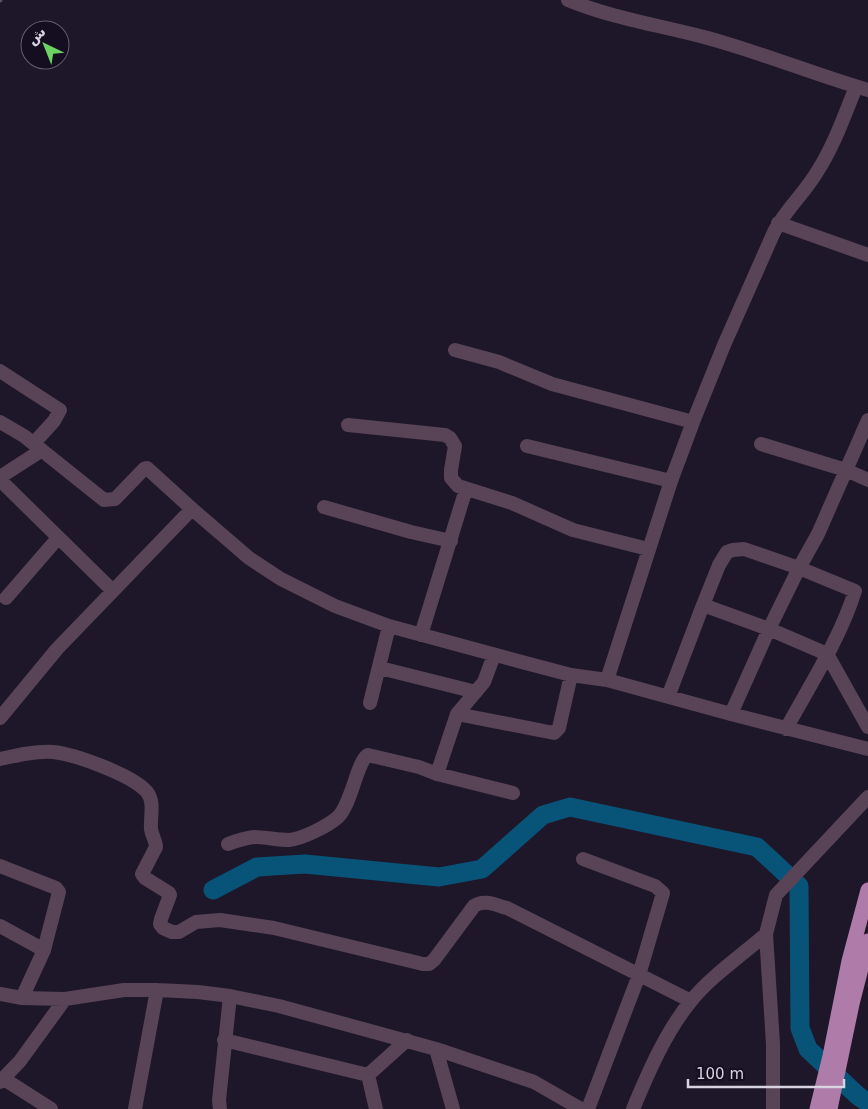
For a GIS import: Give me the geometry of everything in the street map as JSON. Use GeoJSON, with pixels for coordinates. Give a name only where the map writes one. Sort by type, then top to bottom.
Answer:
{"type":"FeatureCollection","features":[{"type":"Feature","properties":{"kind":"highway"},"geometry":{"type":"LineString","coordinates":[[818,1102],[830,1056],[849,961],[868,890]]}},
{"type":"Feature","properties":{"kind":"highway"},"geometry":{"type":"LineString","coordinates":[[830,1109],[868,940]]}},
{"type":"Feature","properties":{"kind":"street"},"geometry":{"type":"LineString","coordinates":[[568,0],[619,18],[704,37],[761,54],[862,89],[817,172],[778,224],[724,345],[670,481],[607,680]]}},
{"type":"Feature","properties":{"kind":"street"},"geometry":{"type":"LineString","coordinates":[[778,224],[868,255]]}},
{"type":"Feature","properties":{"kind":"street"},"geometry":{"type":"LineString","coordinates":[[455,350],[498,362],[552,384],[693,422]]}},
{"type":"Feature","properties":{"kind":"street"},"geometry":{"type":"LineString","coordinates":[[0,371],[60,410],[38,447],[2,474],[58,538],[112,590]]}},
{"type":"Feature","properties":{"kind":"street"},"geometry":{"type":"LineString","coordinates":[[731,714],[769,629],[818,534],[868,420]]}},
{"type":"Feature","properties":{"kind":"street"},"geometry":{"type":"LineString","coordinates":[[0,422],[38,447],[104,500],[115,499],[148,468],[249,558],[280,579],[336,606],[389,626],[571,675],[607,680],[786,729],[868,749]]}},
{"type":"Feature","properties":{"kind":"street"},"geometry":{"type":"LineString","coordinates":[[348,425],[445,434],[455,446],[451,478],[458,486],[512,503],[573,530],[648,549]]}},
{"type":"Feature","properties":{"kind":"street"},"geometry":{"type":"LineString","coordinates":[[761,444],[847,470],[868,480]]}},
{"type":"Feature","properties":{"kind":"street"},"geometry":{"type":"LineString","coordinates":[[527,446],[670,481]]}},
{"type":"Feature","properties":{"kind":"street"},"geometry":{"type":"LineString","coordinates":[[421,635],[466,490]]}},
{"type":"Feature","properties":{"kind":"street"},"geometry":{"type":"LineString","coordinates":[[324,507],[451,542]]}},
{"type":"Feature","properties":{"kind":"street"},"geometry":{"type":"LineString","coordinates":[[0,718],[57,649],[192,509]]}},
{"type":"Feature","properties":{"kind":"street"},"geometry":{"type":"LineString","coordinates":[[6,598],[58,538]]}},
{"type":"Feature","properties":{"kind":"street"},"geometry":{"type":"LineString","coordinates":[[668,697],[719,565],[727,552],[744,549],[799,568],[855,591],[849,609],[827,654],[786,729]]}},
{"type":"Feature","properties":{"kind":"street"},"geometry":{"type":"LineString","coordinates":[[703,605],[769,629],[827,654],[867,721]]}},
{"type":"Feature","properties":{"kind":"street"},"geometry":{"type":"LineString","coordinates":[[370,703],[389,626]]}},
{"type":"Feature","properties":{"kind":"street"},"geometry":{"type":"LineString","coordinates":[[437,774],[458,714],[484,682],[494,655]]}},
{"type":"Feature","properties":{"kind":"street"},"geometry":{"type":"LineString","coordinates":[[380,668],[476,692]]}},
{"type":"Feature","properties":{"kind":"street"},"geometry":{"type":"LineString","coordinates":[[458,714],[554,733],[560,728],[571,675]]}},
{"type":"Feature","properties":{"kind":"street"},"geometry":{"type":"LineString","coordinates":[[0,759],[31,753],[54,752],[76,757],[114,772],[148,793],[151,799],[151,830],[156,847],[142,874],[145,878],[169,893],[170,895],[160,924],[163,928],[172,932],[179,932],[196,922],[220,920],[274,928],[429,964],[474,906],[480,902],[486,902],[507,908],[691,1001]]}},
{"type":"Feature","properties":{"kind":"street"},"geometry":{"type":"LineString","coordinates":[[228,844],[254,837],[290,840],[300,838],[331,822],[340,815],[354,788],[361,762],[368,755],[513,793]]}},
{"type":"Feature","properties":{"kind":"street"},"geometry":{"type":"LineString","coordinates":[[773,1109],[773,1044],[766,934],[776,895],[868,798]]}},
{"type":"Feature","properties":{"kind":"street"},"geometry":{"type":"LineString","coordinates":[[583,859],[655,886],[663,893],[639,975],[588,1109]]}},
{"type":"Feature","properties":{"kind":"street"},"geometry":{"type":"LineString","coordinates":[[0,866],[58,890],[44,950],[22,998]]}},
{"type":"Feature","properties":{"kind":"street"},"geometry":{"type":"LineString","coordinates":[[0,926],[44,950]]}},
{"type":"Feature","properties":{"kind":"street"},"geometry":{"type":"LineString","coordinates":[[633,1109],[662,1045],[691,1001],[766,934]]}},
{"type":"Feature","properties":{"kind":"street"},"geometry":{"type":"LineString","coordinates":[[0,994],[22,998],[65,999],[124,990],[157,990],[230,996],[279,1006],[436,1049],[534,1082],[581,1109]]}},
{"type":"Feature","properties":{"kind":"street"},"geometry":{"type":"LineString","coordinates":[[135,1109],[157,990]]}},
{"type":"Feature","properties":{"kind":"street"},"geometry":{"type":"LineString","coordinates":[[220,1109],[218,1100],[230,996]]}},
{"type":"Feature","properties":{"kind":"street"},"geometry":{"type":"LineString","coordinates":[[52,1109],[2,1081],[65,999]]}},
{"type":"Feature","properties":{"kind":"street"},"geometry":{"type":"LineString","coordinates":[[224,1040],[368,1074]]}},
{"type":"Feature","properties":{"kind":"street"},"geometry":{"type":"LineString","coordinates":[[368,1074],[407,1040]]}},
{"type":"Feature","properties":{"kind":"street"},"geometry":{"type":"LineString","coordinates":[[436,1049],[453,1109]]}},
{"type":"Feature","properties":{"kind":"street"},"geometry":{"type":"LineString","coordinates":[[368,1074],[376,1109]]}},
{"type":"Feature","properties":{"kind":"waterway"},"geometry":{"type":"LineString","coordinates":[[213,890],[257,867],[305,864],[439,877],[482,869],[543,815],[570,807],[757,847],[799,886],[800,1028],[808,1049],[868,1103]]}}]}
